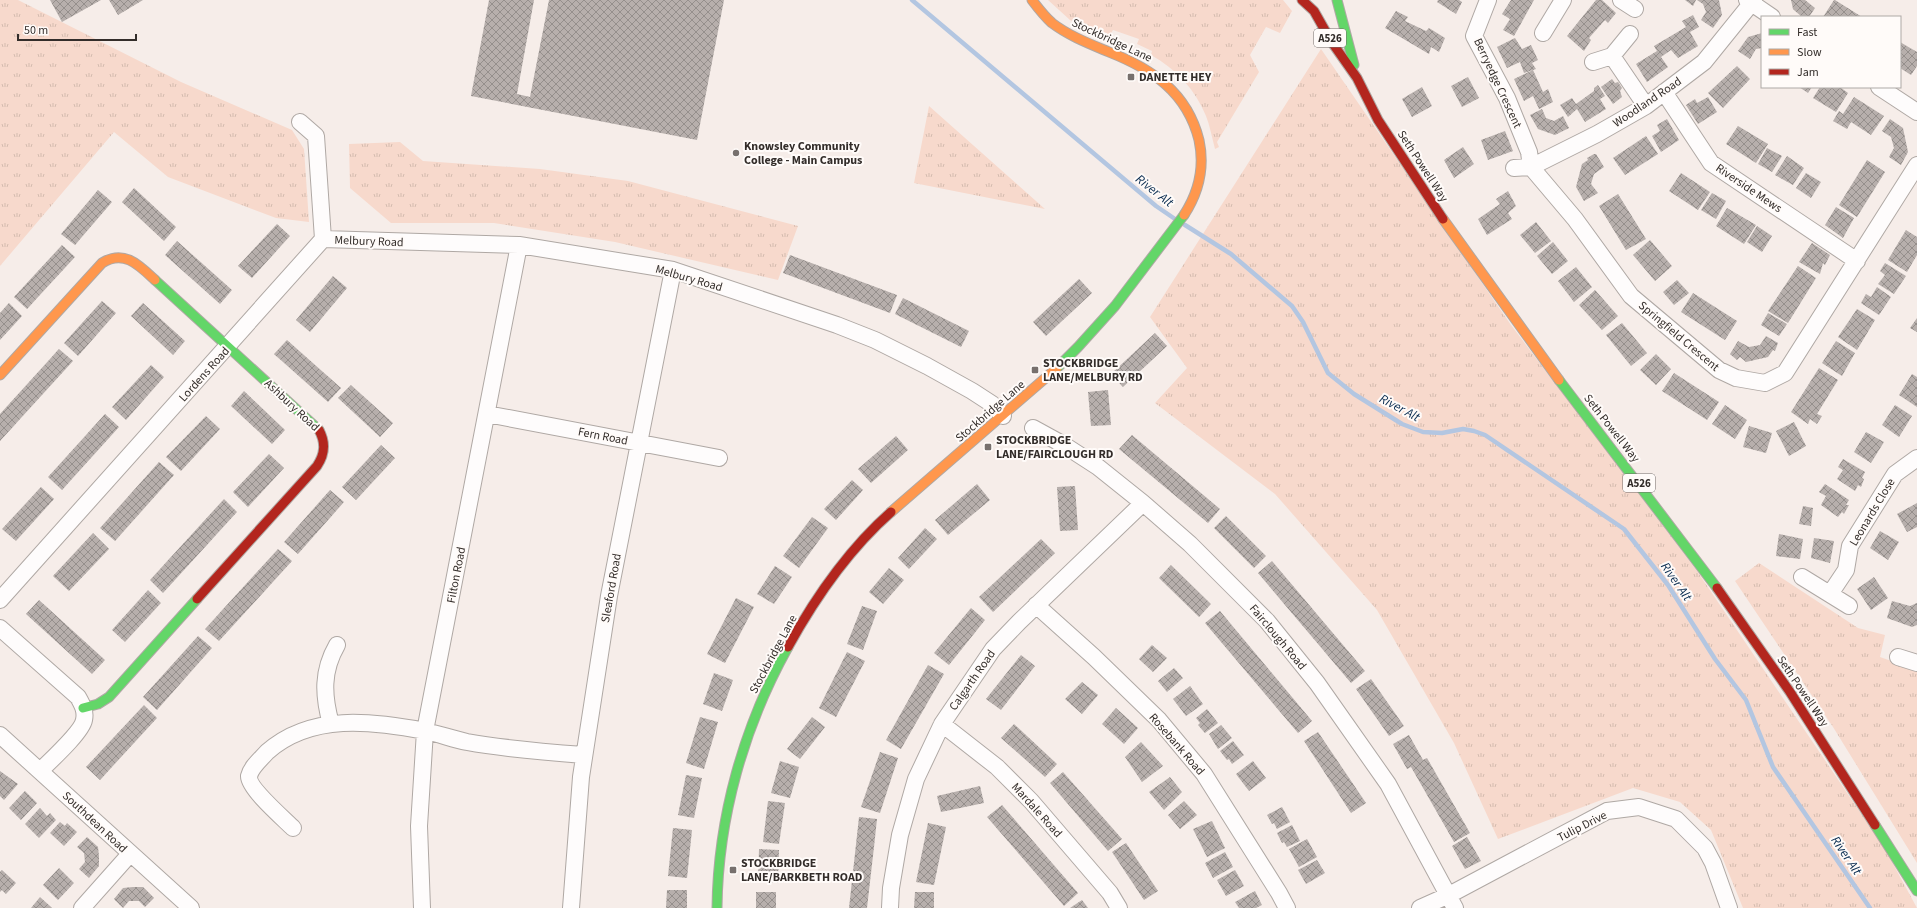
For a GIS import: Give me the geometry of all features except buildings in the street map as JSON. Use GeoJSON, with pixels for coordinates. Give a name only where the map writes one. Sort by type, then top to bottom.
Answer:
{"type":"FeatureCollection","features":[{"type":"Feature","properties":{"kind":"main road","name":"Stockbridge Lane"},"geometry":{"type":"LineString","coordinates":[[717,908],[721,853],[728,809],[737,769],[754,719],[770,681],[790,642],[812,606],[849,557],[882,520],[1066,361],[1088,338],[1174,230],[1185,213],[1199,185],[1201,164],[1196,129],[1184,103],[1167,83],[1139,65],[1064,31],[1052,23],[1032,0]]}},
{"type":"Feature","properties":{"kind":"main road","name":"Seth Powell Way"},"geometry":{"type":"LineString","coordinates":[[1302,0],[1314,11],[1331,41],[1357,78],[1378,120],[1416,179],[1536,350],[1704,568],[1750,633],[1790,692],[1917,891]]}},
{"type":"Feature","properties":{"kind":"main road","name":"Seth Powell Way"},"geometry":{"type":"LineString","coordinates":[[1336,0],[1357,78]]}},
{"type":"Feature","properties":{"kind":"main road","name":"Ashbury Road"},"geometry":{"type":"LineString","coordinates":[[0,375],[102,263],[117,257],[128,258],[138,264],[228,348],[317,426],[324,439],[325,444],[321,461],[109,697],[98,704],[84,708]]}},
{"type":"Feature","properties":{"kind":"street","name":"Berryedge Crescent"},"geometry":{"type":"LineString","coordinates":[[1488,0],[1474,36],[1507,98],[1529,152],[1531,167]]}},
{"type":"Feature","properties":{"kind":"street"},"geometry":{"type":"LineString","coordinates":[[1621,0],[1635,9]]}},
{"type":"Feature","properties":{"kind":"street"},"geometry":{"type":"LineString","coordinates":[[1543,33],[1560,1]]}},
{"type":"Feature","properties":{"kind":"street","name":"Woodland Road"},"geometry":{"type":"LineString","coordinates":[[1514,168],[1531,167],[1597,134],[1646,106],[1704,62],[1751,1]]}},
{"type":"Feature","properties":{"kind":"street"},"geometry":{"type":"LineString","coordinates":[[1751,1],[1771,16]]}},
{"type":"Feature","properties":{"kind":"street"},"geometry":{"type":"LineString","coordinates":[[1594,62],[1612,56],[1630,34]]}},
{"type":"Feature","properties":{"kind":"street"},"geometry":{"type":"LineString","coordinates":[[1612,56],[1646,106]]}},
{"type":"Feature","properties":{"kind":"street"},"geometry":{"type":"LineString","coordinates":[[1880,88],[1917,112]]}},
{"type":"Feature","properties":{"kind":"street","name":"Riverside Mews"},"geometry":{"type":"LineString","coordinates":[[1664,92],[1711,163],[1857,261]]}},
{"type":"Feature","properties":{"kind":"street"},"geometry":{"type":"LineString","coordinates":[[300,122],[316,136],[323,239]]}},
{"type":"Feature","properties":{"kind":"street","name":"Springfield Crescent"},"geometry":{"type":"LineString","coordinates":[[1531,167],[1575,219],[1631,296],[1719,370],[1736,378],[1765,383],[1785,373],[1917,166]]}},
{"type":"Feature","properties":{"kind":"street","name":"Melbury Road"},"geometry":{"type":"LineString","coordinates":[[323,239],[519,245],[673,270],[837,325],[875,340],[972,391],[992,404],[1003,416]]}},
{"type":"Feature","properties":{"kind":"street","name":"Lordens Road"},"geometry":{"type":"LineString","coordinates":[[0,600],[228,348],[323,239]]}},
{"type":"Feature","properties":{"kind":"street","name":"Filton Road"},"geometry":{"type":"LineString","coordinates":[[422,908],[419,826],[426,732],[519,245]]}},
{"type":"Feature","properties":{"kind":"street","name":"Sleaford Road"},"geometry":{"type":"LineString","coordinates":[[571,908],[584,755],[609,596],[673,270]]}},
{"type":"Feature","properties":{"kind":"street","name":"Fern Road"},"geometry":{"type":"LineString","coordinates":[[487,414],[638,444],[719,458]]}},
{"type":"Feature","properties":{"kind":"street","name":"Fairclough Road"},"geometry":{"type":"LineString","coordinates":[[1033,428],[1064,445],[1098,467],[1143,503],[1190,544],[1267,621],[1317,683],[1388,784],[1452,901]]}},
{"type":"Feature","properties":{"kind":"street","name":"Leonards Close"},"geometry":{"type":"LineString","coordinates":[[1830,594],[1846,570],[1850,546],[1895,474],[1917,460]]}},
{"type":"Feature","properties":{"kind":"street","name":"Calgarth Road"},"geometry":{"type":"LineString","coordinates":[[890,908],[891,888],[900,835],[916,779],[942,724],[993,649],[1036,605],[1143,503]]}},
{"type":"Feature","properties":{"kind":"street"},"geometry":{"type":"LineString","coordinates":[[1802,577],[1849,606]]}},
{"type":"Feature","properties":{"kind":"street","name":"Rosebank Road"},"geometry":{"type":"LineString","coordinates":[[1036,605],[1094,657],[1159,720],[1204,774],[1287,908]]}},
{"type":"Feature","properties":{"kind":"street"},"geometry":{"type":"LineString","coordinates":[[0,628],[78,697],[84,708],[85,718],[80,730],[40,771]]}},
{"type":"Feature","properties":{"kind":"street"},"geometry":{"type":"LineString","coordinates":[[331,724],[326,700],[326,674],[329,659],[337,645]]}},
{"type":"Feature","properties":{"kind":"street"},"geometry":{"type":"LineString","coordinates":[[1898,657],[1917,663]]}},
{"type":"Feature","properties":{"kind":"street"},"geometry":{"type":"LineString","coordinates":[[293,828],[252,786],[249,775],[257,763],[278,743],[312,728],[331,724],[375,723],[426,732],[466,742],[523,750],[584,755]]}},
{"type":"Feature","properties":{"kind":"street","name":"Mardale Road"},"geometry":{"type":"LineString","coordinates":[[942,724],[997,768],[1031,801],[1110,893],[1119,908]]}},
{"type":"Feature","properties":{"kind":"street","name":"Southdean Road"},"geometry":{"type":"LineString","coordinates":[[0,735],[191,908]]}},
{"type":"Feature","properties":{"kind":"street","name":"Tulip Drive"},"geometry":{"type":"LineString","coordinates":[[1420,908],[1452,901],[1607,811],[1638,807],[1676,819],[1705,848],[1713,863],[1729,908]]}},
{"type":"Feature","properties":{"kind":"street"},"geometry":{"type":"LineString","coordinates":[[82,908],[130,854]]}},
{"type":"Feature","properties":{"kind":"green space"},"geometry":{"type":"Polygon","coordinates":[[[0,0],[18,0],[181,82],[292,130],[304,149],[309,222],[276,218],[168,177],[114,132],[0,266],[0,0]]]}},
{"type":"Feature","properties":{"kind":"green space"},"geometry":{"type":"Polygon","coordinates":[[[1048,0],[1283,0],[1292,11],[1280,33],[1266,27],[1250,55],[1259,72],[1217,142],[1219,147],[1215,149],[1202,106],[1196,97],[1176,73],[1151,55],[1152,51],[1137,44],[1139,39],[1113,30],[1109,37],[1107,37],[1070,20],[1048,0]]]}},
{"type":"Feature","properties":{"kind":"green space"},"geometry":{"type":"Polygon","coordinates":[[[1321,49],[1511,325],[1697,571],[1885,849],[1917,908],[1743,908],[1711,830],[1680,802],[1633,788],[1498,839],[1454,743],[1377,610],[1275,494],[1155,403],[1187,368],[1150,317],[1321,49]]]}},
{"type":"Feature","properties":{"kind":"green space"},"geometry":{"type":"Polygon","coordinates":[[[929,106],[1045,209],[914,183],[929,106]]]}},
{"type":"Feature","properties":{"kind":"green space"},"geometry":{"type":"Polygon","coordinates":[[[400,142],[423,161],[540,169],[628,181],[798,226],[778,280],[615,242],[494,223],[391,223],[350,188],[349,144],[400,142]]]}},
{"type":"Feature","properties":{"kind":"green space"},"geometry":{"type":"Polygon","coordinates":[[[1759,563],[1858,628],[1885,635],[1880,657],[1917,670],[1917,863],[1833,727],[1735,581],[1759,563]]]}},
{"type":"Feature","properties":{"kind":"waterway","name":"River Alt"},"geometry":{"type":"LineString","coordinates":[[912,0],[1156,206],[1175,219]]}},
{"type":"Feature","properties":{"kind":"waterway","name":"River Alt"},"geometry":{"type":"LineString","coordinates":[[1185,225],[1231,254],[1292,306],[1303,322],[1328,373],[1354,394],[1402,424],[1423,432],[1442,433],[1463,429],[1485,435],[1624,529],[1668,585],[1715,659],[1746,700],[1773,767],[1870,908]]}},
{"type":"Feature","properties":{"kind":"traffic: fast"},"geometry":{"type":"LineString","coordinates":[[1337,0],[1354,65]]}},
{"type":"Feature","properties":{"kind":"traffic: fast"},"geometry":{"type":"LineString","coordinates":[[1057,368],[1115,306],[1184,215]]}},
{"type":"Feature","properties":{"kind":"traffic: fast"},"geometry":{"type":"LineString","coordinates":[[155,280],[319,430]]}},
{"type":"Feature","properties":{"kind":"traffic: fast"},"geometry":{"type":"LineString","coordinates":[[1559,380],[1717,588]]}},
{"type":"Feature","properties":{"kind":"traffic: fast"},"geometry":{"type":"LineString","coordinates":[[83,708],[98,704],[109,697],[197,599]]}},
{"type":"Feature","properties":{"kind":"traffic: fast"},"geometry":{"type":"LineString","coordinates":[[717,908],[722,840],[736,773],[758,708],[788,647]]}},
{"type":"Feature","properties":{"kind":"traffic: fast"},"geometry":{"type":"LineString","coordinates":[[1875,825],[1917,891]]}},
{"type":"Feature","properties":{"kind":"traffic: slow"},"geometry":{"type":"LineString","coordinates":[[1032,0],[1052,23],[1065,32],[1140,66],[1166,84],[1186,108],[1199,140],[1201,150],[1201,170],[1194,198],[1184,215]]}},
{"type":"Feature","properties":{"kind":"traffic: slow"},"geometry":{"type":"LineString","coordinates":[[1443,219],[1559,380]]}},
{"type":"Feature","properties":{"kind":"traffic: slow"},"geometry":{"type":"LineString","coordinates":[[0,375],[102,263],[110,259],[124,258],[137,264],[155,280]]}},
{"type":"Feature","properties":{"kind":"traffic: slow"},"geometry":{"type":"LineString","coordinates":[[891,512],[1057,368]]}},
{"type":"Feature","properties":{"kind":"traffic: jam"},"geometry":{"type":"LineString","coordinates":[[1302,0],[1314,11],[1331,41],[1357,78],[1378,120],[1443,219]]}},
{"type":"Feature","properties":{"kind":"traffic: jam"},"geometry":{"type":"LineString","coordinates":[[197,599],[317,466],[322,457],[324,448],[323,439],[319,430]]}},
{"type":"Feature","properties":{"kind":"traffic: jam"},"geometry":{"type":"LineString","coordinates":[[788,647],[810,610],[834,575],[861,542],[891,512]]}},
{"type":"Feature","properties":{"kind":"traffic: jam"},"geometry":{"type":"LineString","coordinates":[[1717,588],[1790,692],[1875,825]]}},
{"type":"Feature","properties":{"kind":"place","name":"DANETTE HEY"},"geometry":{"type":"Point","coordinates":[1131,77]}},
{"type":"Feature","properties":{"kind":"place","name":"Knowsley Community College - Main Campus"},"geometry":{"type":"Point","coordinates":[736,153]}},
{"type":"Feature","properties":{"kind":"place","name":"STOCKBRIDGE LANE/MELBURY RD"},"geometry":{"type":"Point","coordinates":[1035,370]}},
{"type":"Feature","properties":{"kind":"place","name":"STOCKBRIDGE LANE/FAIRCLOUGH RD"},"geometry":{"type":"Point","coordinates":[988,447]}},
{"type":"Feature","properties":{"kind":"place","name":"STOCKBRIDGE LANE/BARKBETH ROAD"},"geometry":{"type":"Point","coordinates":[733,870]}}]}
